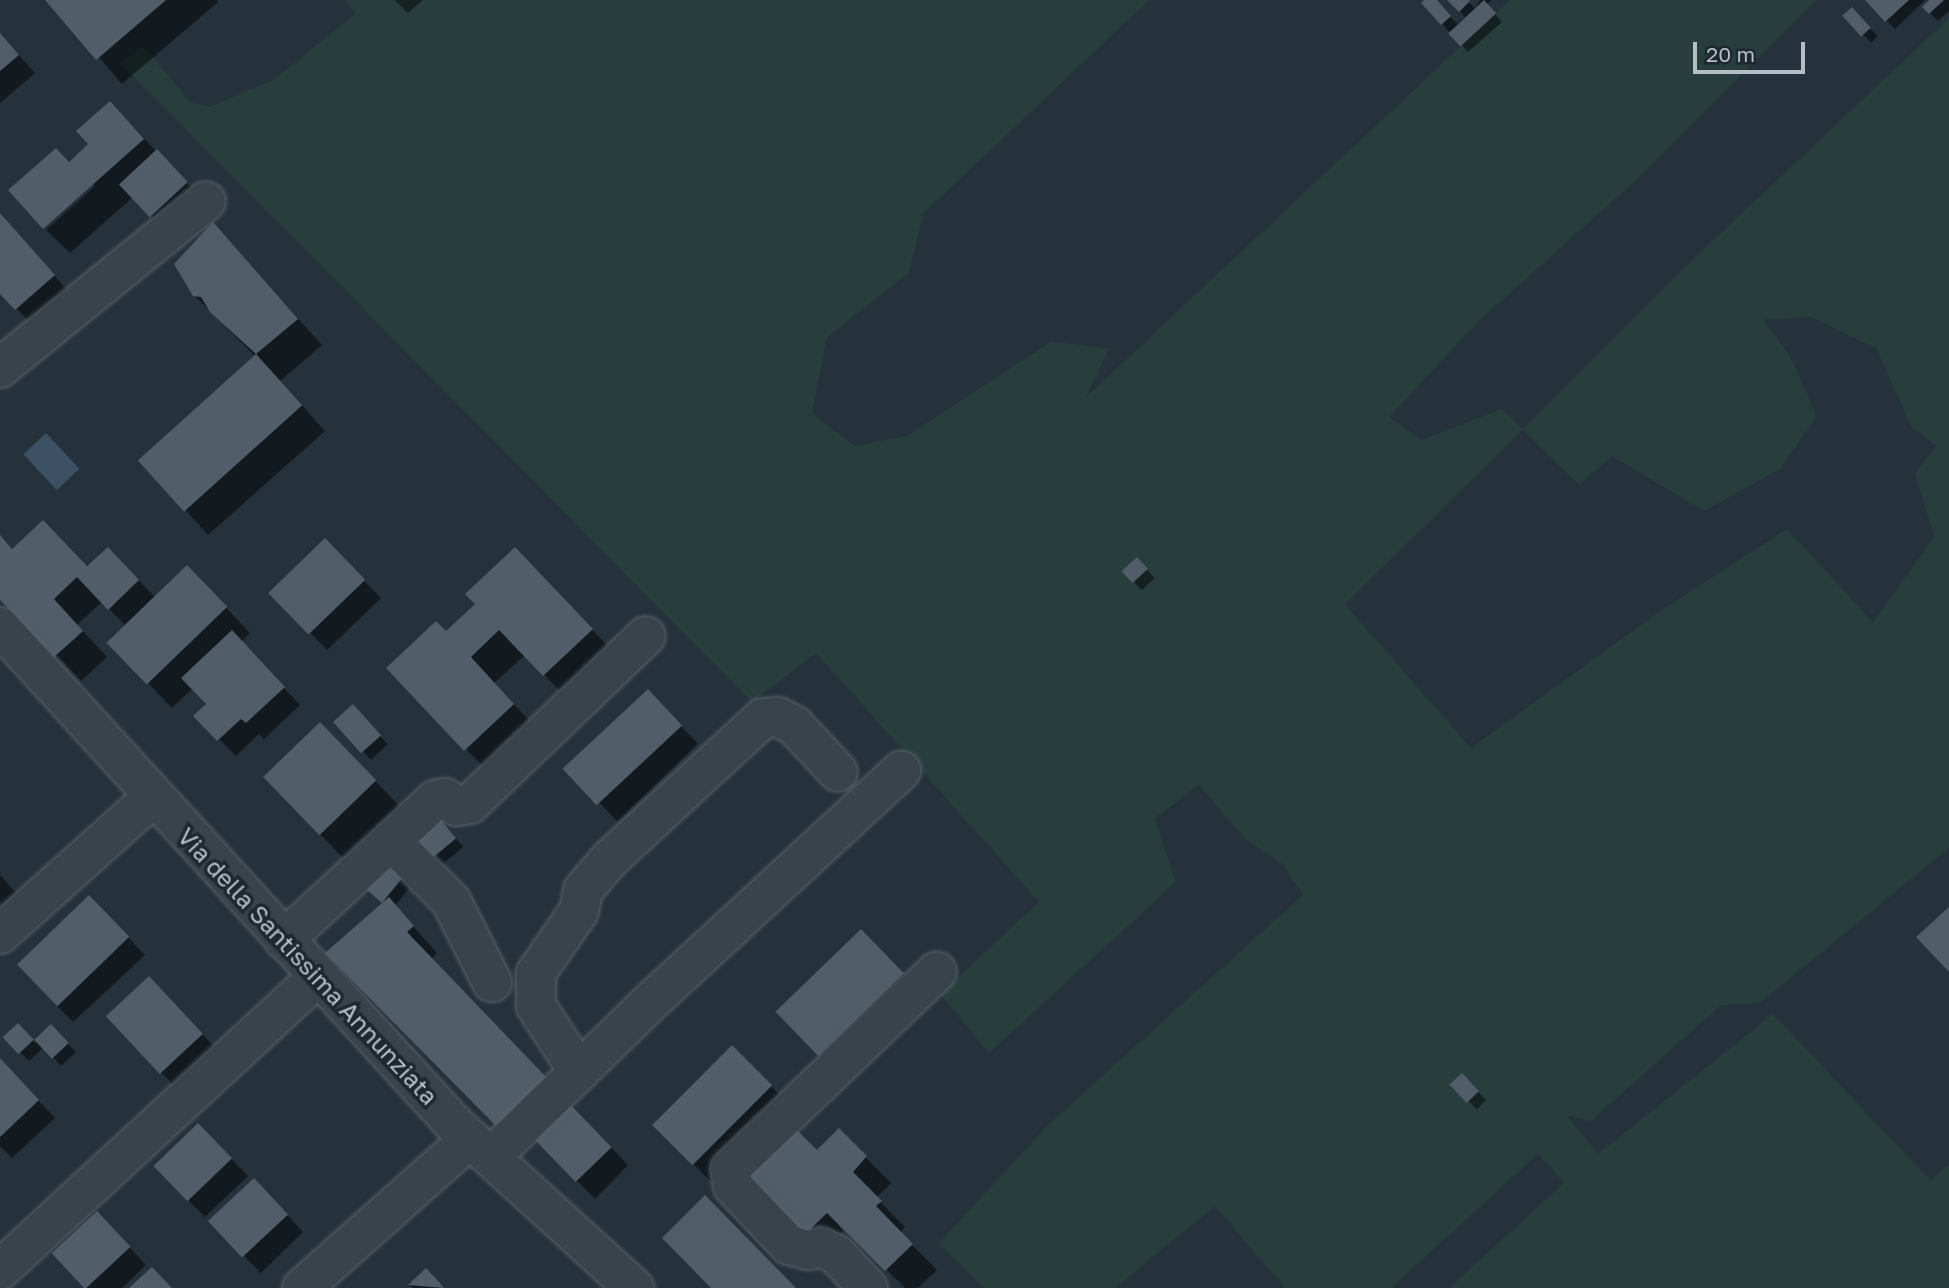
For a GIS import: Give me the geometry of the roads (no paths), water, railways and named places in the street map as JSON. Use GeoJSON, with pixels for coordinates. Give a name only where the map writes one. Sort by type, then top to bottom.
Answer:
{"type":"FeatureCollection","features":[{"type":"Feature","properties":{"kind":"street"},"geometry":{"type":"LineString","coordinates":[[0,368],[206,201]]}},
{"type":"Feature","properties":{"kind":"street","name":"Via della Santissima Annunziata"},"geometry":{"type":"LineString","coordinates":[[0,627],[152,798],[481,1148],[634,1288]]}},
{"type":"Feature","properties":{"kind":"street"},"geometry":{"type":"LineString","coordinates":[[284,940],[435,800],[445,798],[456,806],[470,804],[646,636]]}},
{"type":"Feature","properties":{"kind":"street"},"geometry":{"type":"LineString","coordinates":[[579,1072],[536,1006],[536,973],[579,911],[583,890],[763,718],[778,717],[794,725],[838,772]]}},
{"type":"Feature","properties":{"kind":"street"},"geometry":{"type":"LineString","coordinates":[[302,1288],[579,1072],[901,771]]}},
{"type":"Feature","properties":{"kind":"street"},"geometry":{"type":"LineString","coordinates":[[0,934],[152,798]]}},
{"type":"Feature","properties":{"kind":"street"},"geometry":{"type":"LineString","coordinates":[[391,841],[451,901],[492,982]]}},
{"type":"Feature","properties":{"kind":"street"},"geometry":{"type":"LineString","coordinates":[[868,1288],[837,1255],[821,1247],[808,1250],[789,1245],[733,1186],[730,1169],[937,971]]}},
{"type":"Feature","properties":{"kind":"street"},"geometry":{"type":"LineString","coordinates":[[0,1270],[318,977]]}},
{"type":"Feature","properties":{"kind":"water"},"geometry":{"type":"Polygon","coordinates":[[[46,433],[79,469],[57,490],[23,454],[46,433]]]}}]}
